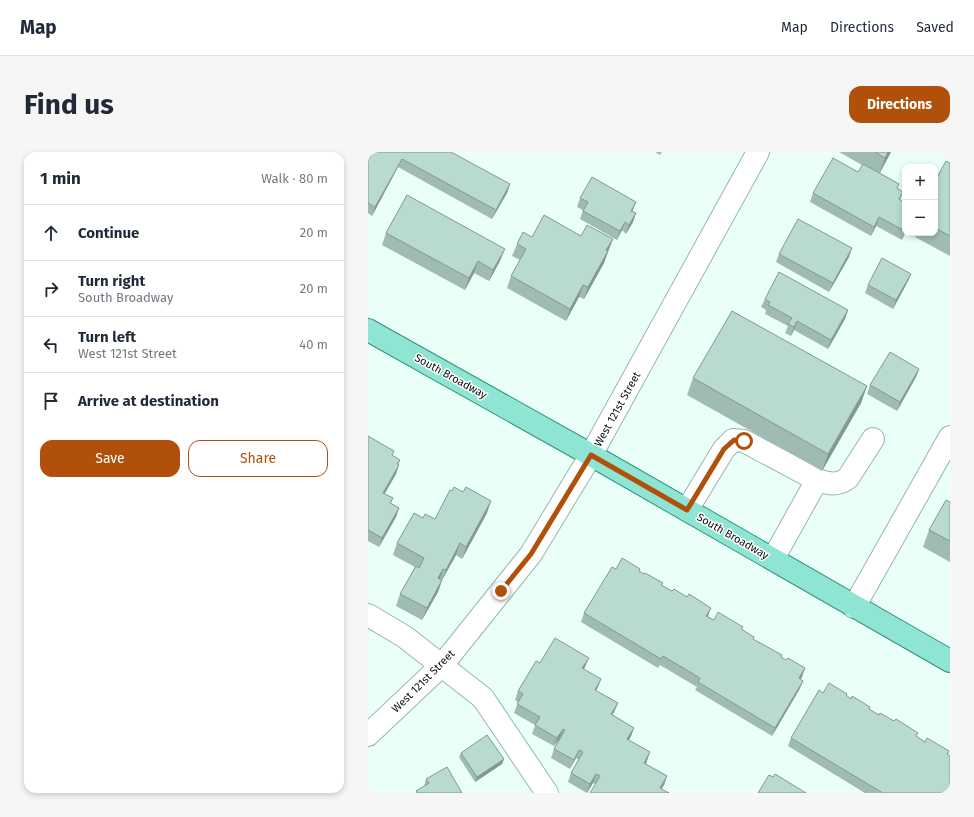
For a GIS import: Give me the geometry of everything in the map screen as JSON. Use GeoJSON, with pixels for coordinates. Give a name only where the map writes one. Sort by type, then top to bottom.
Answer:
{"type":"FeatureCollection","features":[{"type":"Feature","properties":{"kind":"main road","name":"South Broadway"},"geometry":{"type":"LineString","coordinates":[[368,330],[591,455],[950,661]]}},
{"type":"Feature","properties":{"kind":"street","name":"West 121st Street"},"geometry":{"type":"LineString","coordinates":[[368,735],[442,664],[531,554],[591,455],[758,152]]}},
{"type":"Feature","properties":{"kind":"street"},"geometry":{"type":"LineString","coordinates":[[854,607],[950,437]]}},
{"type":"Feature","properties":{"kind":"street"},"geometry":{"type":"LineString","coordinates":[[687,510],[724,449],[734,440],[744,441],[817,480],[832,484],[842,482],[848,478],[873,439]]}},
{"type":"Feature","properties":{"kind":"street"},"geometry":{"type":"LineString","coordinates":[[773,559],[817,480]]}},
{"type":"Feature","properties":{"kind":"street"},"geometry":{"type":"LineString","coordinates":[[368,615],[406,637],[483,698],[547,793]]}},
{"type":"Feature","properties":{"kind":"building"},"geometry":{"type":"Polygon","coordinates":[[[373,152],[451,152],[510,184],[496,210],[402,159],[375,207],[368,203],[368,161],[373,152]]]}},
{"type":"Feature","properties":{"kind":"building"},"geometry":{"type":"Polygon","coordinates":[[[875,152],[888,152],[885,158],[875,152]]]}},
{"type":"Feature","properties":{"kind":"building"},"geometry":{"type":"Polygon","coordinates":[[[833,158],[858,172],[863,164],[899,184],[897,188],[902,191],[899,199],[902,201],[902,229],[879,217],[874,227],[813,193],[833,158]]]}},
{"type":"Feature","properties":{"kind":"building"},"geometry":{"type":"Polygon","coordinates":[[[946,161],[950,163],[950,236],[938,230],[938,176],[946,161]]]}},
{"type":"Feature","properties":{"kind":"building"},"geometry":{"type":"Polygon","coordinates":[[[592,177],[636,202],[631,211],[636,213],[629,225],[625,222],[620,231],[583,211],[588,202],[580,198],[592,177]]]}},
{"type":"Feature","properties":{"kind":"building"},"geometry":{"type":"Polygon","coordinates":[[[407,195],[505,249],[493,270],[478,261],[469,278],[386,233],[407,195]]]}},
{"type":"Feature","properties":{"kind":"building"},"geometry":{"type":"Polygon","coordinates":[[[544,215],[581,236],[587,225],[613,239],[588,287],[583,285],[570,309],[511,276],[526,249],[517,244],[523,232],[532,237],[544,215]]]}},
{"type":"Feature","properties":{"kind":"building"},"geometry":{"type":"Polygon","coordinates":[[[798,219],[852,248],[833,283],[779,254],[798,219]]]}},
{"type":"Feature","properties":{"kind":"building"},"geometry":{"type":"Polygon","coordinates":[[[882,258],[911,274],[896,300],[868,285],[882,258]]]}},
{"type":"Feature","properties":{"kind":"building"},"geometry":{"type":"Polygon","coordinates":[[[779,272],[848,310],[831,340],[797,321],[794,327],[788,324],[792,318],[768,305],[770,302],[765,299],[779,272]]]}},
{"type":"Feature","properties":{"kind":"building"},"geometry":{"type":"Polygon","coordinates":[[[732,311],[867,386],[828,454],[693,378],[732,311]]]}},
{"type":"Feature","properties":{"kind":"building"},"geometry":{"type":"Polygon","coordinates":[[[890,352],[919,369],[900,402],[870,385],[890,352]]]}},
{"type":"Feature","properties":{"kind":"building"},"geometry":{"type":"Polygon","coordinates":[[[368,436],[394,451],[392,455],[400,460],[397,464],[399,465],[383,493],[393,498],[390,503],[399,508],[382,538],[368,530],[368,436]]]}},
{"type":"Feature","properties":{"kind":"building"},"geometry":{"type":"Polygon","coordinates":[[[454,487],[463,492],[466,487],[491,501],[466,547],[460,543],[446,570],[443,569],[438,578],[442,580],[427,608],[400,594],[416,566],[419,568],[424,558],[397,543],[414,513],[423,518],[425,514],[435,519],[450,490],[452,491],[454,487]]]}},
{"type":"Feature","properties":{"kind":"building"},"geometry":{"type":"Polygon","coordinates":[[[946,500],[950,502],[950,541],[929,530],[946,500]]]}},
{"type":"Feature","properties":{"kind":"building"},"geometry":{"type":"Polygon","coordinates":[[[622,558],[640,569],[639,571],[663,583],[661,585],[672,591],[674,589],[687,597],[689,594],[711,608],[706,616],[714,620],[718,612],[743,627],[741,629],[754,637],[753,639],[782,655],[781,657],[786,660],[788,658],[805,668],[799,678],[803,681],[775,728],[698,682],[700,678],[663,656],[661,659],[584,613],[612,567],[616,569],[622,558]]]}},
{"type":"Feature","properties":{"kind":"building"},"geometry":{"type":"Polygon","coordinates":[[[555,638],[589,658],[582,668],[601,679],[595,690],[618,703],[611,714],[634,728],[627,739],[650,752],[644,763],[667,776],[660,788],[669,793],[590,793],[600,776],[596,774],[590,784],[571,773],[583,752],[579,750],[574,760],[554,749],[565,730],[563,729],[557,738],[535,725],[540,717],[517,704],[523,694],[518,691],[536,661],[540,663],[555,638]]]}},
{"type":"Feature","properties":{"kind":"building"},"geometry":{"type":"Polygon","coordinates":[[[829,683],[847,694],[846,695],[851,699],[852,696],[870,707],[869,709],[879,715],[880,713],[894,721],[896,719],[918,733],[916,736],[925,742],[927,738],[949,751],[947,754],[950,756],[950,793],[883,793],[791,738],[819,690],[823,693],[829,683]]]}},
{"type":"Feature","properties":{"kind":"building"},"geometry":{"type":"Polygon","coordinates":[[[487,735],[504,759],[477,777],[461,753],[487,735]]]}},
{"type":"Feature","properties":{"kind":"building"},"geometry":{"type":"Polygon","coordinates":[[[447,767],[462,793],[418,793],[416,791],[429,783],[426,779],[447,767]]]}},
{"type":"Feature","properties":{"kind":"building"},"geometry":{"type":"Polygon","coordinates":[[[775,774],[806,793],[758,793],[769,775],[773,777],[775,774]]]}},
{"type":"Feature","properties":{"kind":"route"},"geometry":{"type":"LineString","coordinates":[[501,591],[531,554],[591,455],[687,510],[724,449],[734,440],[744,441]]}}]}
